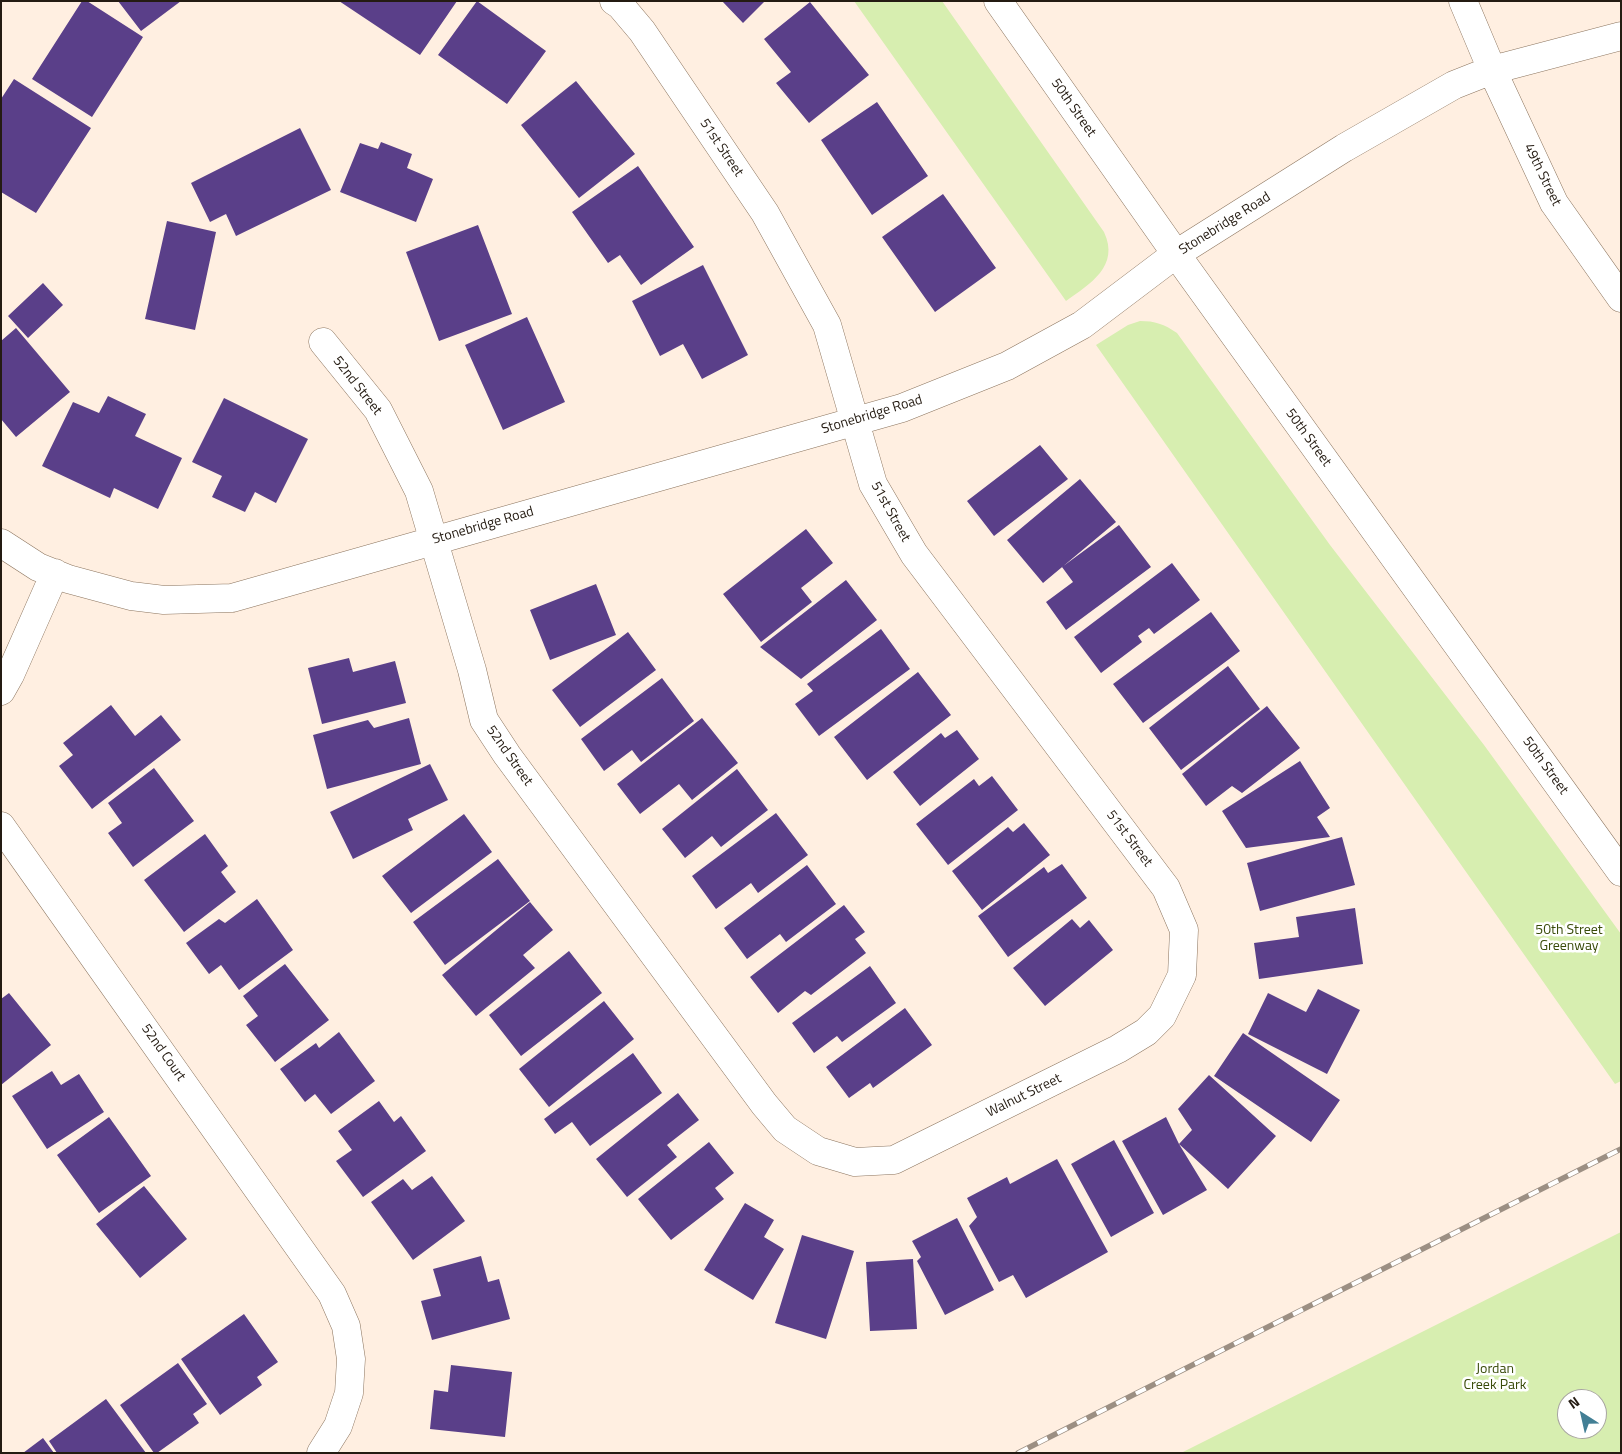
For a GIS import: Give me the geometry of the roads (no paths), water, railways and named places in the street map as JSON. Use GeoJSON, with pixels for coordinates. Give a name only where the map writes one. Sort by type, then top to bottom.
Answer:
{"type":"FeatureCollection","features":[{"type":"Feature","properties":{"kind":"street","name":"51st Street"},"geometry":{"type":"LineString","coordinates":[[614,1],[620,5],[642,31],[765,213],[826,324],[873,484],[914,554],[1166,888]]}},
{"type":"Feature","properties":{"kind":"street","name":"50th Street"},"geometry":{"type":"LineString","coordinates":[[998,1],[1176,254],[1621,872]]}},
{"type":"Feature","properties":{"kind":"street","name":"49th Street"},"geometry":{"type":"LineString","coordinates":[[1463,1],[1492,70],[1554,203],[1621,298]]}},
{"type":"Feature","properties":{"kind":"street","name":"Stonebridge Road"},"geometry":{"type":"LineString","coordinates":[[1,543],[38,567],[55,574],[131,596],[164,600],[232,598],[902,408],[1007,366],[1082,325],[1176,254],[1344,148],[1454,85],[1492,70],[1621,36]]}},
{"type":"Feature","properties":{"kind":"street","name":"52nd Street"},"geometry":{"type":"LineString","coordinates":[[323,342],[378,410],[419,490],[472,670],[484,720],[513,763],[764,1104]]}},
{"type":"Feature","properties":{"kind":"street"},"geometry":{"type":"LineString","coordinates":[[1,691],[55,574]]}},
{"type":"Feature","properties":{"kind":"street","name":"52nd Court"},"geometry":{"type":"LineString","coordinates":[[1,826],[332,1294],[346,1326],[351,1359],[348,1393],[338,1426],[321,1453]]}},
{"type":"Feature","properties":{"kind":"street","name":"Walnut Street"},"geometry":{"type":"LineString","coordinates":[[764,1104],[785,1129],[818,1151],[855,1162],[894,1160],[1118,1049],[1146,1032],[1162,1016],[1182,975],[1184,930],[1166,888]]}},
{"type":"Feature","properties":{"kind":"railway"},"geometry":{"type":"LineString","coordinates":[[1018,1453],[1621,1149]]}},
{"type":"Feature","properties":{"kind":"park label","name":"50th Street Greenway"},"geometry":{"type":"Point","coordinates":[1569,940]}},
{"type":"Feature","properties":{"kind":"park label","name":"Jordan Creek Park"},"geometry":{"type":"Point","coordinates":[1495,1378]}}]}
